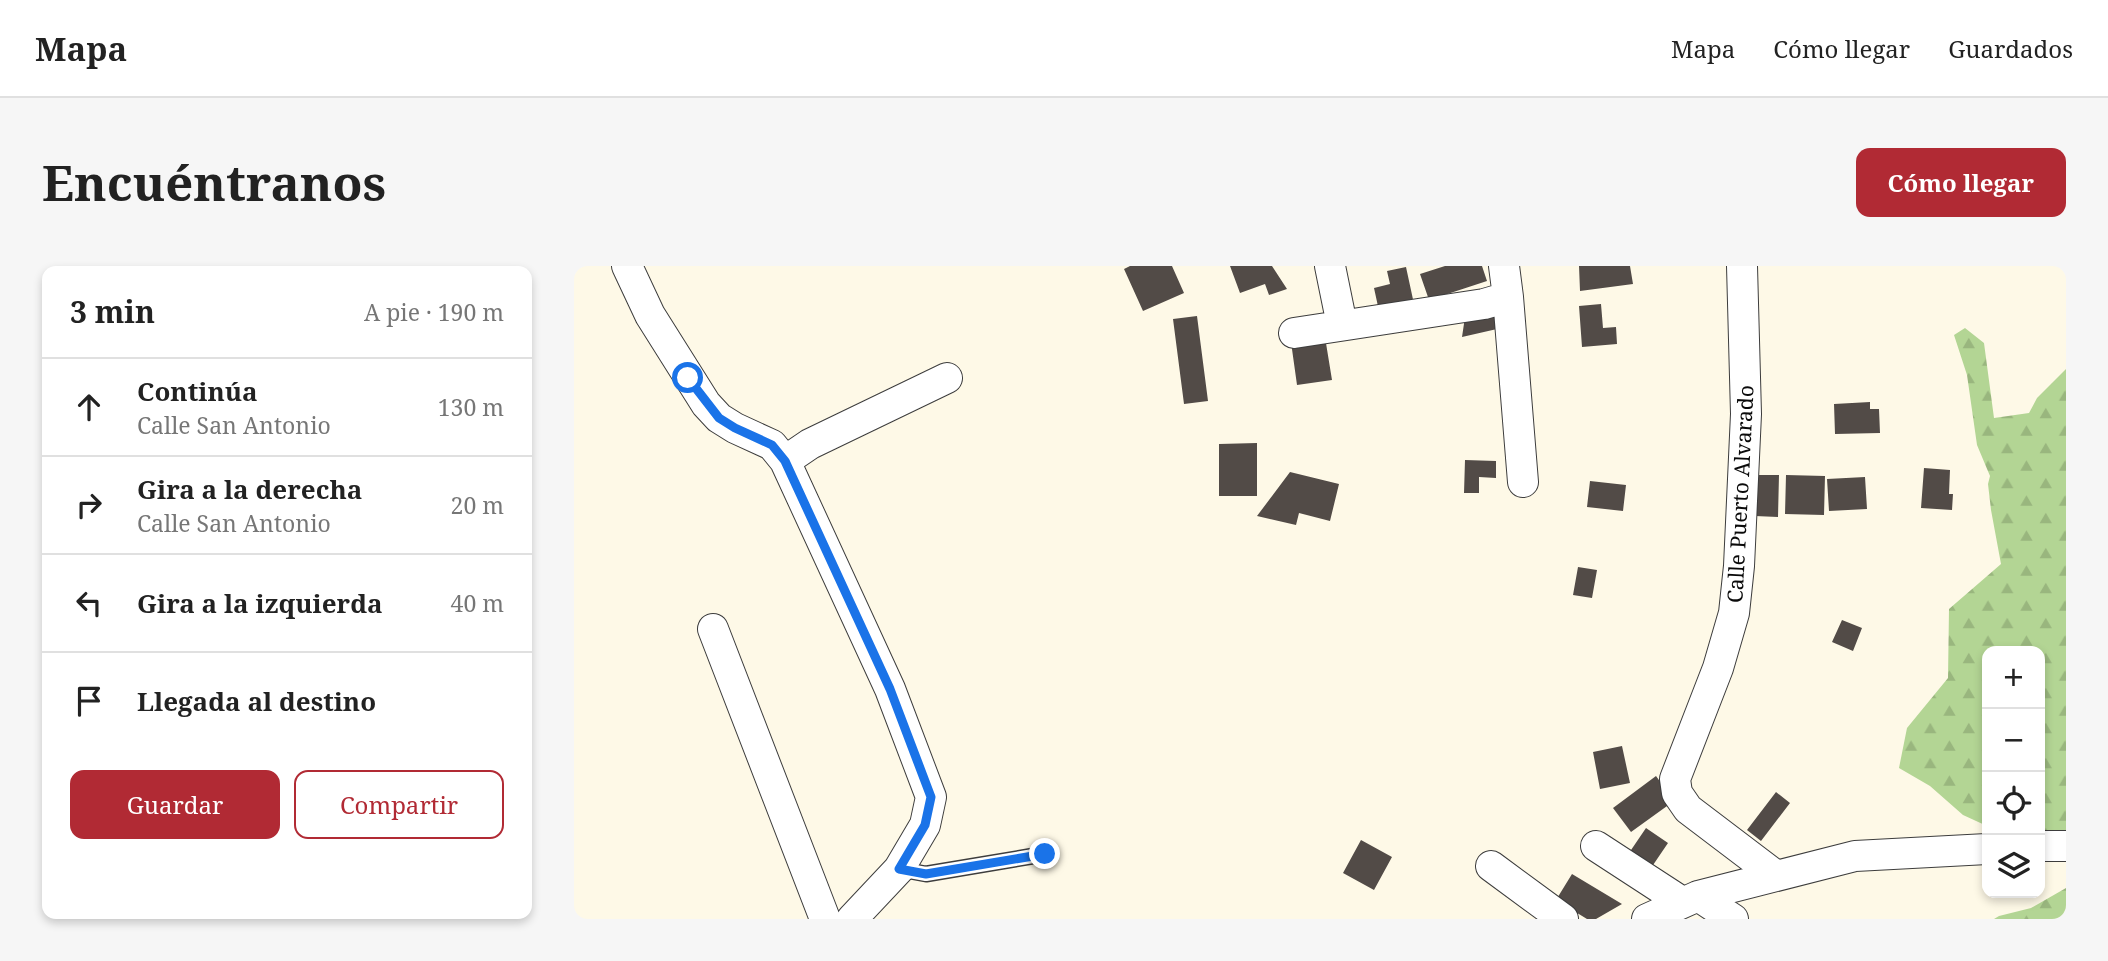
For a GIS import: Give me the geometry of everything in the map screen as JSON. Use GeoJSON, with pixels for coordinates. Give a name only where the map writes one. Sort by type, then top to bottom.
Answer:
{"type":"FeatureCollection","features":[{"type":"Feature","properties":{"kind":"street"},"geometry":{"type":"LineString","coordinates":[[627,266],[650,315],[706,404],[719,418],[735,428],[772,445],[785,461],[890,689],[931,797],[925,825],[899,869],[852,919]]}},
{"type":"Feature","properties":{"kind":"street"},"geometry":{"type":"LineString","coordinates":[[1330,266],[1342,325]]}},
{"type":"Feature","properties":{"kind":"street"},"geometry":{"type":"LineString","coordinates":[[1504,266],[1496,300],[1523,482]]}},
{"type":"Feature","properties":{"kind":"street","name":"Calle Puerto Alvarado"},"geometry":{"type":"LineString","coordinates":[[1742,266],[1746,414],[1740,554],[1734,613],[1718,668],[1675,779],[1677,793],[1688,809],[1775,875]]}},
{"type":"Feature","properties":{"kind":"street"},"geometry":{"type":"LineString","coordinates":[[1294,333],[1496,300]]}},
{"type":"Feature","properties":{"kind":"street"},"geometry":{"type":"LineString","coordinates":[[785,461],[810,444],[947,378]]}},
{"type":"Feature","properties":{"kind":"street"},"geometry":{"type":"LineString","coordinates":[[713,629],[825,919]]}},
{"type":"Feature","properties":{"kind":"street"},"geometry":{"type":"LineString","coordinates":[[1596,846],[1690,899],[1733,919]]}},
{"type":"Feature","properties":{"kind":"street"},"geometry":{"type":"LineString","coordinates":[[2045,846],[2066,846]]}},
{"type":"Feature","properties":{"kind":"street"},"geometry":{"type":"LineString","coordinates":[[1647,919],[1690,899],[1855,856],[1982,849]]}},
{"type":"Feature","properties":{"kind":"street"},"geometry":{"type":"LineString","coordinates":[[1490,866],[1563,919]]}},
{"type":"Feature","properties":{"kind":"lane"},"geometry":{"type":"LineString","coordinates":[[899,869],[926,874],[1045,854]]}},
{"type":"Feature","properties":{"kind":"green space"},"geometry":{"type":"Polygon","coordinates":[[[1965,328],[1984,343],[1994,418],[2029,413],[2037,398],[2066,369],[2066,861],[2045,846],[2045,646],[1982,646],[1982,824],[1963,815],[1930,786],[1899,768],[1907,728],[1948,678],[1949,609],[2001,564],[1991,510],[1988,484],[1990,476],[1977,445],[1967,375],[1954,335],[1965,328]]]}},
{"type":"Feature","properties":{"kind":"green space"},"geometry":{"type":"Polygon","coordinates":[[[2066,888],[2066,919],[1994,919],[2031,908],[2066,888]]]}},
{"type":"Feature","properties":{"kind":"building"},"geometry":{"type":"Polygon","coordinates":[[[1130,266],[1172,266],[1184,293],[1143,311],[1124,269],[1130,266]]]}},
{"type":"Feature","properties":{"kind":"building"},"geometry":{"type":"Polygon","coordinates":[[[1230,266],[1272,266],[1287,289],[1269,295],[1265,284],[1240,293],[1230,266]]]}},
{"type":"Feature","properties":{"kind":"building"},"geometry":{"type":"Polygon","coordinates":[[[1445,266],[1482,266],[1487,281],[1429,300],[1420,274],[1445,266]]]}},
{"type":"Feature","properties":{"kind":"building"},"geometry":{"type":"Polygon","coordinates":[[[1579,266],[1630,266],[1633,284],[1580,291],[1579,266]]]}},
{"type":"Feature","properties":{"kind":"building"},"geometry":{"type":"Polygon","coordinates":[[[1406,267],[1414,304],[1379,311],[1374,288],[1390,284],[1387,271],[1406,267]]]}},
{"type":"Feature","properties":{"kind":"building"},"geometry":{"type":"Polygon","coordinates":[[[1601,304],[1603,328],[1616,327],[1617,344],[1582,347],[1579,306],[1601,304]]]}},
{"type":"Feature","properties":{"kind":"building"},"geometry":{"type":"Polygon","coordinates":[[[1496,309],[1497,329],[1462,337],[1465,317],[1496,309]]]}},
{"type":"Feature","properties":{"kind":"building"},"geometry":{"type":"Polygon","coordinates":[[[1197,316],[1208,401],[1184,404],[1173,319],[1197,316]]]}},
{"type":"Feature","properties":{"kind":"building"},"geometry":{"type":"Polygon","coordinates":[[[1325,337],[1332,380],[1297,385],[1291,342],[1325,337]]]}},
{"type":"Feature","properties":{"kind":"building"},"geometry":{"type":"Polygon","coordinates":[[[1870,402],[1870,409],[1879,409],[1880,433],[1835,434],[1834,404],[1870,402]]]}},
{"type":"Feature","properties":{"kind":"building"},"geometry":{"type":"Polygon","coordinates":[[[1257,443],[1257,496],[1219,496],[1219,444],[1257,443]]]}},
{"type":"Feature","properties":{"kind":"building"},"geometry":{"type":"Polygon","coordinates":[[[1465,460],[1496,461],[1496,478],[1479,477],[1479,493],[1464,493],[1465,460]]]}},
{"type":"Feature","properties":{"kind":"building"},"geometry":{"type":"Polygon","coordinates":[[[1924,468],[1950,470],[1949,494],[1953,494],[1952,510],[1921,508],[1924,468]]]}},
{"type":"Feature","properties":{"kind":"building"},"geometry":{"type":"Polygon","coordinates":[[[1290,472],[1339,484],[1330,521],[1299,513],[1296,525],[1257,516],[1290,472]]]}},
{"type":"Feature","properties":{"kind":"building"},"geometry":{"type":"Polygon","coordinates":[[[1756,475],[1779,475],[1778,517],[1755,516],[1756,475]]]}},
{"type":"Feature","properties":{"kind":"building"},"geometry":{"type":"Polygon","coordinates":[[[1786,475],[1825,476],[1824,515],[1785,514],[1786,475]]]}},
{"type":"Feature","properties":{"kind":"building"},"geometry":{"type":"Polygon","coordinates":[[[1865,477],[1867,509],[1829,511],[1827,479],[1865,477]]]}},
{"type":"Feature","properties":{"kind":"building"},"geometry":{"type":"Polygon","coordinates":[[[1590,481],[1626,485],[1623,511],[1587,507],[1590,481]]]}},
{"type":"Feature","properties":{"kind":"building"},"geometry":{"type":"Polygon","coordinates":[[[1578,567],[1597,570],[1592,598],[1573,595],[1578,567]]]}},
{"type":"Feature","properties":{"kind":"building"},"geometry":{"type":"Polygon","coordinates":[[[1842,620],[1862,628],[1853,651],[1832,642],[1842,620]]]}},
{"type":"Feature","properties":{"kind":"building"},"geometry":{"type":"Polygon","coordinates":[[[1622,746],[1630,783],[1600,789],[1593,752],[1622,746]]]}},
{"type":"Feature","properties":{"kind":"building"},"geometry":{"type":"Polygon","coordinates":[[[1656,776],[1674,801],[1631,832],[1613,808],[1656,776]]]}},
{"type":"Feature","properties":{"kind":"building"},"geometry":{"type":"Polygon","coordinates":[[[1776,792],[1790,803],[1761,841],[1747,830],[1776,792]]]}},
{"type":"Feature","properties":{"kind":"building"},"geometry":{"type":"Polygon","coordinates":[[[1646,828],[1668,843],[1651,868],[1629,853],[1646,828]]]}},
{"type":"Feature","properties":{"kind":"building"},"geometry":{"type":"Polygon","coordinates":[[[1361,840],[1392,857],[1374,890],[1343,873],[1361,840]]]}},
{"type":"Feature","properties":{"kind":"building"},"geometry":{"type":"Polygon","coordinates":[[[1572,874],[1622,904],[1596,919],[1587,919],[1556,900],[1572,874]]]}},
{"type":"Feature","properties":{"kind":"route"},"geometry":{"type":"LineString","coordinates":[[688,378],[719,418],[772,445],[785,461],[890,689],[931,797],[925,825],[899,869],[926,874],[1045,854]]}}]}
